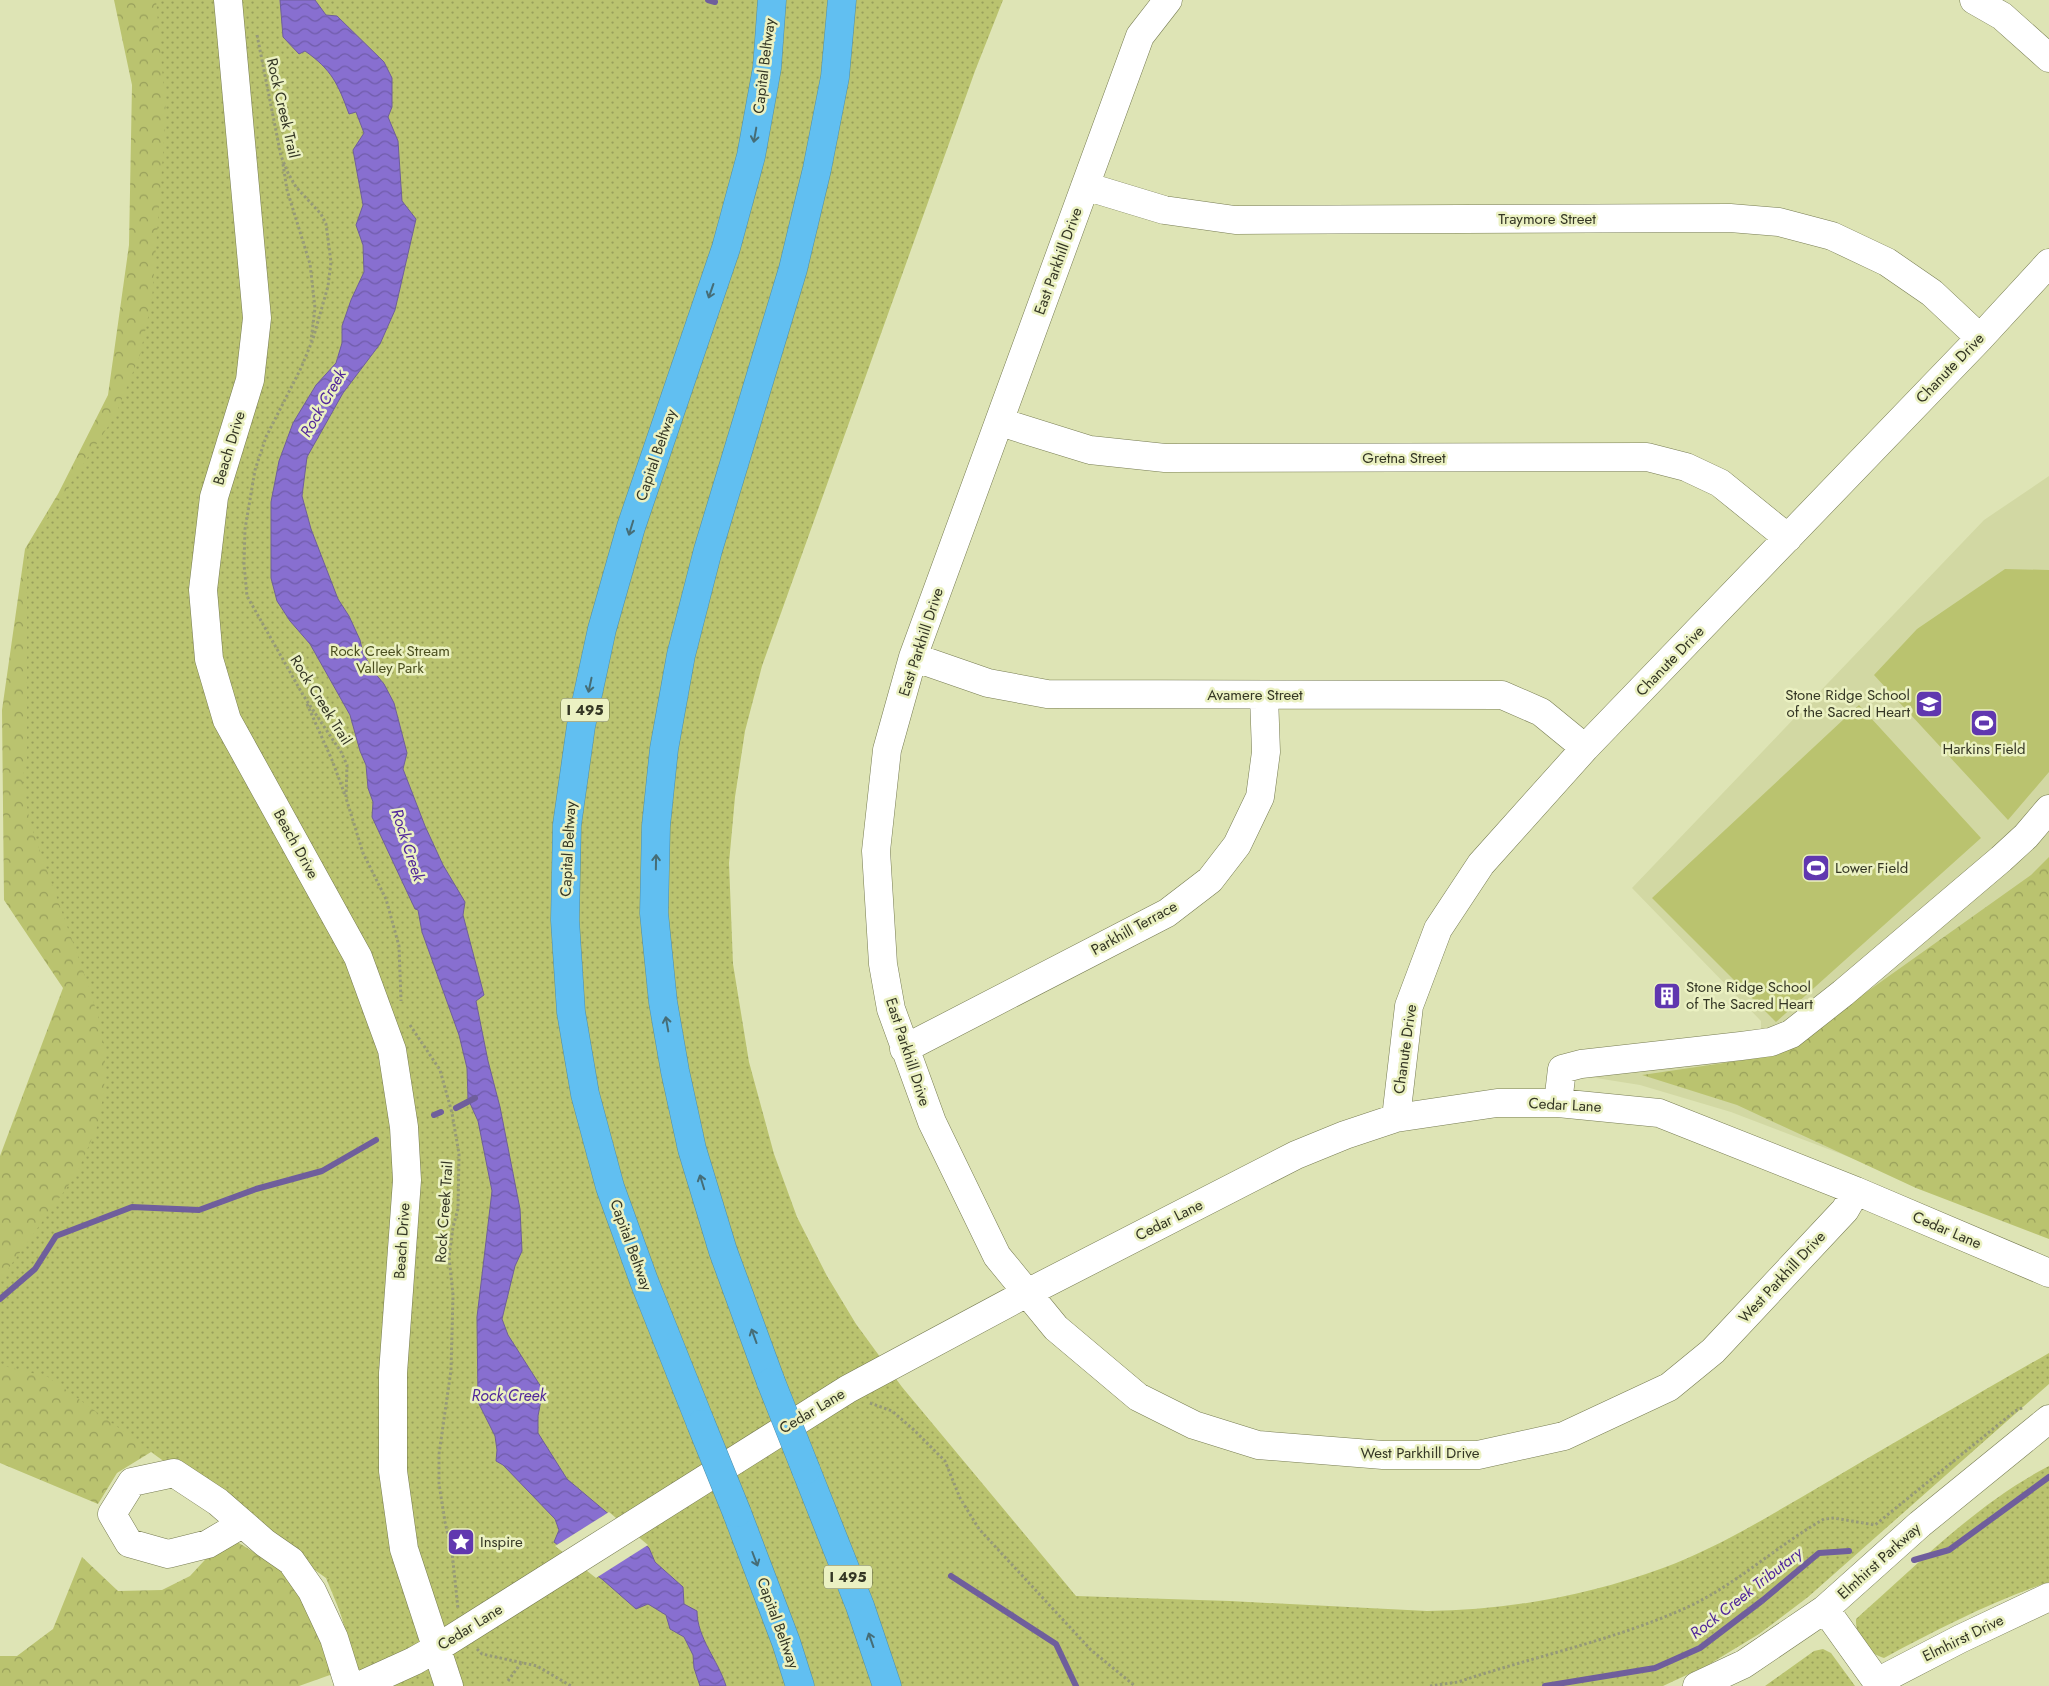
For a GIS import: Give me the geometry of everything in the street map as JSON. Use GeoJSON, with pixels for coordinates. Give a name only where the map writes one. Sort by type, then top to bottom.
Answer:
{"type":"FeatureCollection","features":[{"type":"Feature","properties":{"kind":"highway","name":"Capital Beltway"},"geometry":{"type":"LineString","coordinates":[[772,0],[767,68],[751,156],[726,248],[632,527],[602,629],[581,726],[567,825],[565,920],[572,1012],[585,1094],[610,1187],[644,1282],[737,1513],[786,1642],[800,1686]]}},
{"type":"Feature","properties":{"kind":"highway","name":"I 495"},"geometry":{"type":"LineString","coordinates":[[842,0],[835,76],[817,169],[792,269],[708,550],[681,655],[664,749],[656,826],[654,913],[663,1002],[675,1071],[692,1149],[717,1233],[771,1382],[860,1606],[887,1686]]}},
{"type":"Feature","properties":{"kind":"street","name":"Beach Drive"},"geometry":{"type":"LineString","coordinates":[[228,0],[256,318],[250,380],[214,497],[202,590],[209,659],[227,720],[358,957],[392,1050],[404,1127],[407,1180],[392,1374],[393,1472],[404,1549],[449,1686]]}},
{"type":"Feature","properties":{"kind":"street","name":"East Parkhill Drive"},"geometry":{"type":"LineString","coordinates":[[1027,1293],[997,1256],[932,1122],[904,1049],[891,1009],[883,964],[876,851],[888,750],[913,657],[1140,36],[1168,0]]}},
{"type":"Feature","properties":{"kind":"street"},"geometry":{"type":"LineString","coordinates":[[1974,0],[2002,16],[2049,58]]}},
{"type":"Feature","properties":{"kind":"street","name":"Traymore Street"},"geometry":{"type":"LineString","coordinates":[[1084,186],[1164,210],[1235,220],[1730,218],[1779,222],[1832,236],[1887,262],[1932,293],[1980,338]]}},
{"type":"Feature","properties":{"kind":"street","name":"Chanute Drive"},"geometry":{"type":"LineString","coordinates":[[1396,1118],[1409,1006],[1438,929],[1481,864],[1586,748],[1980,338],[2049,262]]}},
{"type":"Feature","properties":{"kind":"street","name":"Gretna Street"},"geometry":{"type":"LineString","coordinates":[[1000,422],[1090,450],[1165,458],[1648,457],[1686,466],[1720,483],[1788,538]]}},
{"type":"Feature","properties":{"kind":"street","name":"Avamere Street"},"geometry":{"type":"LineString","coordinates":[[913,657],[988,683],[1047,694],[1264,696],[1502,695],[1542,712],[1586,748]]}},
{"type":"Feature","properties":{"kind":"street","name":"Parkhill Terrace"},"geometry":{"type":"LineString","coordinates":[[904,1049],[1167,913],[1210,880],[1237,845],[1260,797],[1266,752],[1264,696]]}},
{"type":"Feature","properties":{"kind":"street"},"geometry":{"type":"LineString","coordinates":[[1558,1103],[1562,1069],[1581,1064],[1771,1042],[1791,1034],[1843,993],[2001,859],[2026,836],[2049,809]]}},
{"type":"Feature","properties":{"kind":"street","name":"Cedar Lane"},"geometry":{"type":"LineString","coordinates":[[359,1686],[414,1661],[437,1648],[848,1389],[1027,1293],[1296,1155],[1344,1135],[1396,1118],[1497,1103],[1558,1103],[1659,1114],[1856,1191],[2049,1273]]}},
{"type":"Feature","properties":{"kind":"street","name":"West Parkhill Drive"},"geometry":{"type":"LineString","coordinates":[[1027,1293],[1056,1328],[1138,1397],[1194,1425],[1258,1445],[1383,1455],[1478,1455],[1564,1436],[1668,1387],[1713,1351],[1845,1210],[1856,1191]]}},
{"type":"Feature","properties":{"kind":"street","name":"Elmhirst Parkway"},"geometry":{"type":"LineString","coordinates":[[1697,1686],[1744,1664],[1826,1609],[1920,1524],[2038,1412]]}},
{"type":"Feature","properties":{"kind":"street"},"geometry":{"type":"LineString","coordinates":[[242,1524],[291,1561],[312,1591],[334,1638],[349,1686]]}},
{"type":"Feature","properties":{"kind":"street","name":"Elmhirst Drive"},"geometry":{"type":"LineString","coordinates":[[1879,1684],[1960,1639],[2049,1597]]}},
{"type":"Feature","properties":{"kind":"street"},"geometry":{"type":"LineString","coordinates":[[1826,1609],[1879,1684]]}},
{"type":"Feature","properties":{"kind":"path","name":"Rock Creek Trail"},"geometry":{"type":"LineString","coordinates":[[256,33],[281,156],[296,187],[321,214],[329,235],[331,262],[328,286],[311,346],[266,437],[254,470],[245,529],[244,564],[247,596],[303,695],[344,758],[346,765],[346,798],[363,853],[386,899],[399,946],[400,1000],[402,1008]]}},
{"type":"Feature","properties":{"kind":"path"},"geometry":{"type":"LineString","coordinates":[[281,156],[287,190],[310,264],[315,308],[311,346]]}},
{"type":"Feature","properties":{"kind":"path"},"geometry":{"type":"LineString","coordinates":[[303,695],[332,760],[346,798]]}},
{"type":"Feature","properties":{"kind":"path","name":"Rock Creek Trail"},"geometry":{"type":"LineString","coordinates":[[408,1023],[440,1070],[452,1113],[459,1154],[458,1209],[452,1234],[450,1258],[453,1295],[451,1370],[439,1461],[439,1484],[452,1552],[457,1608]]}},
{"type":"Feature","properties":{"kind":"path"},"geometry":{"type":"LineString","coordinates":[[869,1402],[892,1412],[914,1430],[945,1461],[960,1498],[979,1529],[1091,1650],[1135,1686]]}},
{"type":"Feature","properties":{"kind":"path"},"geometry":{"type":"LineString","coordinates":[[1430,1686],[1458,1682],[1633,1629],[1691,1605],[1741,1577],[1824,1520],[1834,1518],[1874,1525],[2008,1417],[2038,1412]]}},
{"type":"Feature","properties":{"kind":"path"},"geometry":{"type":"LineString","coordinates":[[477,1649],[482,1654],[537,1666],[570,1686]]}},
{"type":"Feature","properties":{"kind":"path"},"geometry":{"type":"LineString","coordinates":[[508,1681],[521,1663]]}},
{"type":"Feature","properties":{"kind":"shaded area","name":"Stone Ridge School of the Sacred Heart"},"geometry":{"type":"Polygon","coordinates":[[[2049,476],[2049,1233],[1731,1112],[1640,1085],[1571,1074],[1761,1030],[1761,1021],[1632,888],[1984,520],[2049,476]]]}},
{"type":"Feature","properties":{"kind":"green space"},"geometry":{"type":"Polygon","coordinates":[[[114,0],[214,0],[257,1340],[345,1624],[326,1578],[151,1452],[117,1473],[98,1504],[0,1463],[0,1156],[63,988],[4,900],[2,710],[25,549],[58,494],[108,395],[129,245],[132,85],[114,0]]]}},
{"type":"Feature","properties":{"kind":"green space","name":"Rock Creek Stream Valley Park"},"geometry":{"type":"Polygon","coordinates":[[[156,0],[1003,0],[975,71],[762,666],[745,731],[735,797],[729,863],[733,964],[749,1062],[774,1154],[797,1217],[827,1276],[856,1324],[902,1387],[1076,1596],[1230,1601],[1427,1611],[1487,1608],[1576,1594],[1663,1568],[1725,1540],[2049,1353],[2049,1384],[1808,1597],[1759,1634],[1708,1665],[1663,1686],[363,1686],[330,1580],[48,1377],[0,1365],[0,1280],[76,1175],[97,1127],[104,1093],[105,1058],[100,1023],[30,823],[22,779],[27,761],[27,549],[115,416],[140,355],[152,299],[166,114],[156,0]]]}},
{"type":"Feature","properties":{"kind":"green space","name":"Harkins Field"},"geometry":{"type":"Polygon","coordinates":[[[2005,569],[2049,570],[2049,772],[2008,820],[1874,675],[1917,629],[2005,569]]]}},
{"type":"Feature","properties":{"kind":"green space","name":"Lower Field"},"geometry":{"type":"Polygon","coordinates":[[[1859,705],[1981,838],[1776,1022],[1652,898],[1859,705]]]}},
{"type":"Feature","properties":{"kind":"green space"},"geometry":{"type":"Polygon","coordinates":[[[2049,857],[2049,1239],[1916,1188],[1737,1105],[1642,1075],[1778,1055],[2031,875],[2049,857]]]}},
{"type":"Feature","properties":{"kind":"green space"},"geometry":{"type":"Polygon","coordinates":[[[2049,1466],[2049,1582],[2006,1598],[1884,1658],[1873,1653],[1860,1638],[1856,1619],[1948,1536],[1997,1498],[2049,1466]]]}},
{"type":"Feature","properties":{"kind":"green space"},"geometry":{"type":"Polygon","coordinates":[[[234,1540],[280,1568],[310,1599],[344,1670],[299,1686],[0,1686],[0,1656],[17,1656],[53,1629],[82,1557],[118,1591],[162,1590],[190,1576],[215,1549],[234,1540]]]}},
{"type":"Feature","properties":{"kind":"green space"},"geometry":{"type":"Polygon","coordinates":[[[1823,1649],[1831,1653],[1855,1686],[1765,1686],[1814,1651],[1823,1649]]]}},
{"type":"Feature","properties":{"kind":"water","name":"Rock Creek"},"geometry":{"type":"Polygon","coordinates":[[[280,0],[315,0],[326,15],[337,16],[384,62],[392,78],[392,107],[388,117],[398,141],[402,201],[416,219],[395,310],[380,344],[343,393],[307,457],[302,496],[311,529],[338,599],[349,616],[360,640],[363,653],[373,671],[384,684],[394,703],[407,753],[403,769],[425,826],[443,865],[465,902],[463,915],[484,995],[476,1001],[488,1061],[500,1107],[520,1209],[522,1251],[515,1266],[502,1319],[508,1335],[543,1390],[538,1416],[538,1433],[567,1479],[649,1548],[655,1562],[683,1587],[684,1604],[697,1611],[700,1630],[726,1686],[700,1686],[694,1668],[693,1655],[684,1637],[670,1629],[666,1615],[648,1604],[636,1609],[603,1580],[554,1542],[559,1530],[555,1519],[503,1465],[496,1461],[495,1436],[478,1402],[477,1317],[492,1191],[478,1121],[468,1099],[467,1068],[459,1035],[422,932],[418,910],[415,909],[372,817],[373,802],[368,788],[366,765],[350,715],[310,644],[290,621],[277,601],[271,578],[271,502],[279,461],[293,423],[316,385],[336,363],[342,343],[342,326],[364,272],[363,245],[356,225],[363,205],[353,150],[364,133],[356,112],[349,114],[341,94],[328,71],[305,51],[299,54],[283,37],[280,0]]]}},
{"type":"Feature","properties":{"kind":"pier"},"geometry":{"type":"Polygon","coordinates":[[[609,1512],[648,1545],[596,1578],[555,1546],[609,1512]]]}},
{"type":"Feature","properties":{"kind":"waterway"},"geometry":{"type":"LineString","coordinates":[[708,0],[715,2]]}},
{"type":"Feature","properties":{"kind":"waterway"},"geometry":{"type":"LineString","coordinates":[[456,1108],[475,1098]]}},
{"type":"Feature","properties":{"kind":"waterway"},"geometry":{"type":"LineString","coordinates":[[434,1115],[441,1112]]}},
{"type":"Feature","properties":{"kind":"waterway"},"geometry":{"type":"LineString","coordinates":[[0,1299],[35,1269],[56,1236],[132,1207],[199,1210],[256,1189],[322,1171],[376,1140]]}},
{"type":"Feature","properties":{"kind":"waterway","name":"Rock Creek Tributary"},"geometry":{"type":"LineString","coordinates":[[1914,1560],[1949,1550],[2049,1477]]}},
{"type":"Feature","properties":{"kind":"waterway","name":"Rock Creek Tributary"},"geometry":{"type":"LineString","coordinates":[[1545,1686],[1655,1668],[1700,1648],[1763,1600],[1819,1553],[1849,1551]]}},
{"type":"Feature","properties":{"kind":"waterway","name":"Rock Creek Tributary"},"geometry":{"type":"LineString","coordinates":[[951,1576],[1056,1644],[1076,1686]]}},
{"type":"Feature","properties":{"kind":"place","name":"Stone Ridge School of the Sacred Heart"},"geometry":{"type":"Point","coordinates":[1929,704]}},
{"type":"Feature","properties":{"kind":"place","name":"Harkins Field"},"geometry":{"type":"Point","coordinates":[1984,723]}},
{"type":"Feature","properties":{"kind":"place","name":"Lower Field"},"geometry":{"type":"Point","coordinates":[1816,868]}},
{"type":"Feature","properties":{"kind":"place","name":"Stone Ridge School of The Sacred Heart"},"geometry":{"type":"Point","coordinates":[1667,996]}},
{"type":"Feature","properties":{"kind":"place","name":"Inspire"},"geometry":{"type":"Point","coordinates":[461,1542]}}]}
